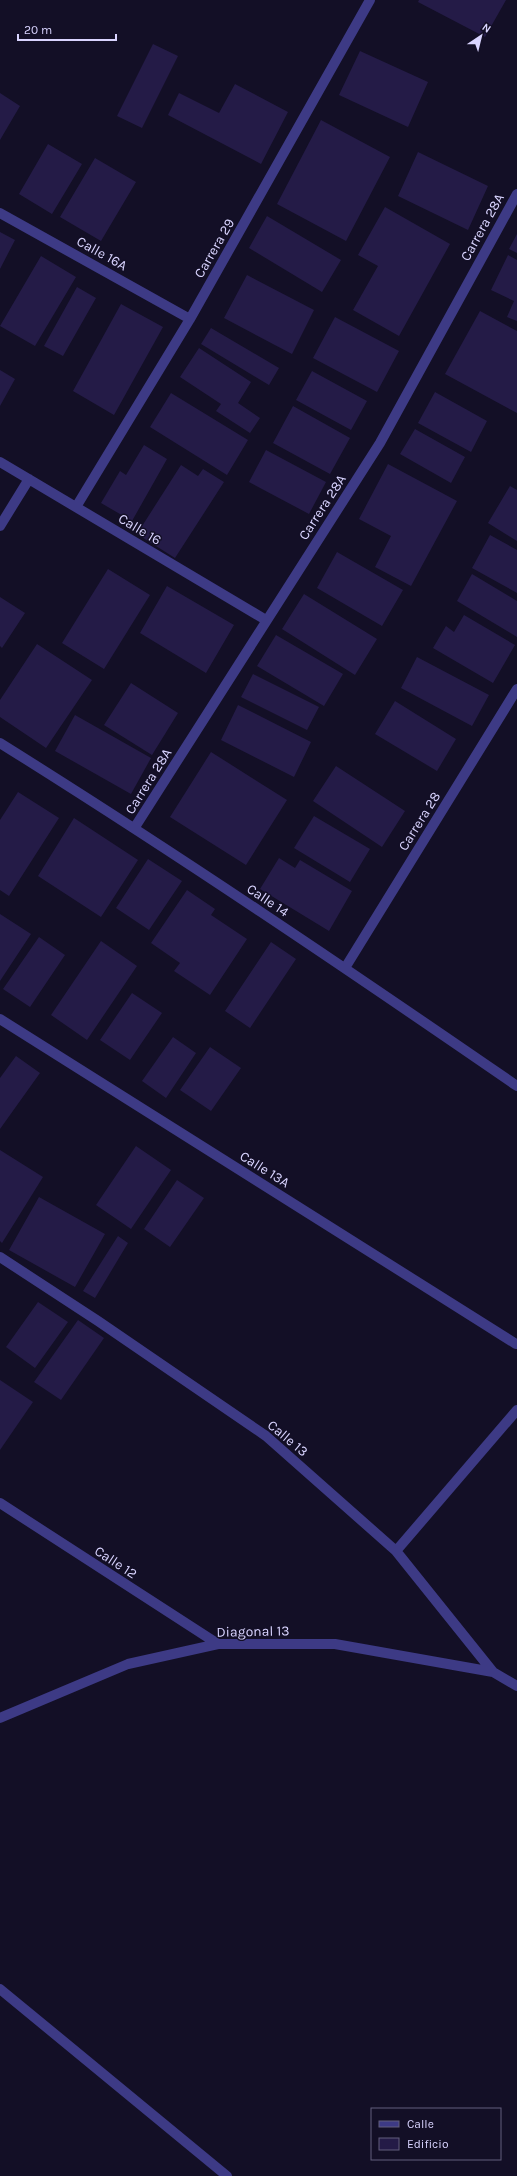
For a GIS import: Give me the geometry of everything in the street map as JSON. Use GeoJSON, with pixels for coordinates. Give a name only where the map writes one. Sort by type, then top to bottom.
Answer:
{"type":"FeatureCollection","features":[{"type":"Feature","properties":{"kind":"street","name":"Carrera 29"},"geometry":{"type":"LineString","coordinates":[[76,507],[190,319],[370,0]]}},
{"type":"Feature","properties":{"kind":"street","name":"Carrera 28A"},"geometry":{"type":"LineString","coordinates":[[135,827],[380,443],[517,194]]}},
{"type":"Feature","properties":{"kind":"street","name":"Calle 16A"},"geometry":{"type":"LineString","coordinates":[[0,213],[190,319]]}},
{"type":"Feature","properties":{"kind":"street","name":"Calle 16"},"geometry":{"type":"LineString","coordinates":[[0,462],[266,620]]}},
{"type":"Feature","properties":{"kind":"street"},"geometry":{"type":"LineString","coordinates":[[0,526],[28,479]]}},
{"type":"Feature","properties":{"kind":"street","name":"Carrera 28"},"geometry":{"type":"LineString","coordinates":[[345,968],[517,689]]}},
{"type":"Feature","properties":{"kind":"street","name":"Calle 14"},"geometry":{"type":"LineString","coordinates":[[0,743],[135,827],[517,1086]]}},
{"type":"Feature","properties":{"kind":"street","name":"Calle 13A"},"geometry":{"type":"LineString","coordinates":[[0,1019],[517,1345]]}},
{"type":"Feature","properties":{"kind":"street","name":"Calle 13"},"geometry":{"type":"LineString","coordinates":[[0,1257],[98,1320],[266,1436],[396,1551],[493,1672],[517,1686]]}},
{"type":"Feature","properties":{"kind":"street"},"geometry":{"type":"LineString","coordinates":[[396,1551],[517,1410]]}},
{"type":"Feature","properties":{"kind":"street","name":"Calle 12"},"geometry":{"type":"LineString","coordinates":[[0,1503],[218,1644]]}},
{"type":"Feature","properties":{"kind":"street","name":"Diagonal 13"},"geometry":{"type":"LineString","coordinates":[[0,1718],[128,1664],[218,1644],[335,1644],[493,1672]]}},
{"type":"Feature","properties":{"kind":"street"},"geometry":{"type":"LineString","coordinates":[[0,1989],[227,2176]]}},
{"type":"Feature","properties":{"kind":"building"},"geometry":{"type":"Polygon","coordinates":[[[419,0],[506,0],[485,37],[418,2],[419,0]]]}},
{"type":"Feature","properties":{"kind":"building"},"geometry":{"type":"Polygon","coordinates":[[[153,44],[178,56],[142,128],[117,116],[153,44]]]}},
{"type":"Feature","properties":{"kind":"building"},"geometry":{"type":"Polygon","coordinates":[[[360,51],[428,82],[408,127],[339,95],[360,51]]]}},
{"type":"Feature","properties":{"kind":"building"},"geometry":{"type":"Polygon","coordinates":[[[235,84],[288,112],[261,164],[168,115],[179,93],[219,113],[235,84]]]}},
{"type":"Feature","properties":{"kind":"building"},"geometry":{"type":"Polygon","coordinates":[[[0,93],[20,106],[0,140],[0,93]]]}},
{"type":"Feature","properties":{"kind":"building"},"geometry":{"type":"Polygon","coordinates":[[[321,120],[390,157],[346,241],[277,204],[321,120]]]}},
{"type":"Feature","properties":{"kind":"building"},"geometry":{"type":"Polygon","coordinates":[[[48,144],[82,164],[52,214],[19,194],[48,144]]]}},
{"type":"Feature","properties":{"kind":"building"},"geometry":{"type":"Polygon","coordinates":[[[418,152],[488,186],[468,230],[398,196],[418,152]]]}},
{"type":"Feature","properties":{"kind":"building"},"geometry":{"type":"Polygon","coordinates":[[[95,158],[136,182],[101,241],[60,217],[95,158]]]}},
{"type":"Feature","properties":{"kind":"building"},"geometry":{"type":"Polygon","coordinates":[[[385,207],[450,244],[399,336],[353,310],[378,266],[358,255],[385,207]]]}},
{"type":"Feature","properties":{"kind":"building"},"geometry":{"type":"Polygon","coordinates":[[[267,216],[341,260],[322,292],[249,248],[267,216]]]}},
{"type":"Feature","properties":{"kind":"building"},"geometry":{"type":"Polygon","coordinates":[[[0,232],[15,240],[0,269],[0,232]]]}},
{"type":"Feature","properties":{"kind":"building"},"geometry":{"type":"Polygon","coordinates":[[[517,234],[517,253],[509,249],[517,234]]]}},
{"type":"Feature","properties":{"kind":"building"},"geometry":{"type":"Polygon","coordinates":[[[508,255],[517,260],[517,321],[507,317],[514,301],[491,290],[508,255]]]}},
{"type":"Feature","properties":{"kind":"building"},"geometry":{"type":"Polygon","coordinates":[[[41,256],[76,277],[35,346],[0,326],[41,256]]]}},
{"type":"Feature","properties":{"kind":"building"},"geometry":{"type":"Polygon","coordinates":[[[247,275],[314,310],[292,354],[224,318],[247,275]]]}},
{"type":"Feature","properties":{"kind":"building"},"geometry":{"type":"Polygon","coordinates":[[[77,287],[96,298],[63,356],[44,346],[77,287]]]}},
{"type":"Feature","properties":{"kind":"building"},"geometry":{"type":"Polygon","coordinates":[[[121,304],[163,327],[114,415],[73,391],[121,304]]]}},
{"type":"Feature","properties":{"kind":"building"},"geometry":{"type":"Polygon","coordinates":[[[480,311],[517,331],[517,413],[445,374],[480,311]]]}},
{"type":"Feature","properties":{"kind":"building"},"geometry":{"type":"Polygon","coordinates":[[[335,317],[399,351],[377,392],[313,358],[335,317]]]}},
{"type":"Feature","properties":{"kind":"building"},"geometry":{"type":"Polygon","coordinates":[[[211,328],[279,368],[269,385],[201,344],[211,328]]]}},
{"type":"Feature","properties":{"kind":"building"},"geometry":{"type":"Polygon","coordinates":[[[199,348],[251,382],[238,403],[260,418],[250,433],[216,411],[221,404],[180,377],[199,348]]]}},
{"type":"Feature","properties":{"kind":"building"},"geometry":{"type":"Polygon","coordinates":[[[0,370],[15,379],[0,406],[0,370]]]}},
{"type":"Feature","properties":{"kind":"building"},"geometry":{"type":"Polygon","coordinates":[[[312,371],[367,401],[351,430],[296,400],[312,371]]]}},
{"type":"Feature","properties":{"kind":"building"},"geometry":{"type":"Polygon","coordinates":[[[435,392],[487,421],[471,452],[418,423],[435,392]]]}},
{"type":"Feature","properties":{"kind":"building"},"geometry":{"type":"Polygon","coordinates":[[[171,393],[248,440],[227,475],[150,427],[171,393]]]}},
{"type":"Feature","properties":{"kind":"building"},"geometry":{"type":"Polygon","coordinates":[[[293,406],[350,438],[330,474],[273,443],[293,406]]]}},
{"type":"Feature","properties":{"kind":"building"},"geometry":{"type":"Polygon","coordinates":[[[415,429],[465,457],[451,483],[400,454],[415,429]]]}},
{"type":"Feature","properties":{"kind":"building"},"geometry":{"type":"Polygon","coordinates":[[[144,445],[167,459],[132,521],[101,503],[120,471],[126,475],[144,445]]]}},
{"type":"Feature","properties":{"kind":"building"},"geometry":{"type":"Polygon","coordinates":[[[266,450],[326,482],[309,514],[249,482],[266,450]]]}},
{"type":"Feature","properties":{"kind":"building"},"geometry":{"type":"Polygon","coordinates":[[[388,464],[457,501],[411,586],[375,567],[391,536],[359,519],[388,464]]]}},
{"type":"Feature","properties":{"kind":"building"},"geometry":{"type":"Polygon","coordinates":[[[181,465],[198,476],[203,469],[224,482],[175,558],[137,534],[181,465]]]}},
{"type":"Feature","properties":{"kind":"building"},"geometry":{"type":"Polygon","coordinates":[[[510,486],[517,490],[517,541],[488,523],[510,486]]]}},
{"type":"Feature","properties":{"kind":"building"},"geometry":{"type":"Polygon","coordinates":[[[490,535],[517,550],[517,593],[472,568],[490,535]]]}},
{"type":"Feature","properties":{"kind":"building"},"geometry":{"type":"Polygon","coordinates":[[[337,552],[403,590],[382,626],[317,588],[337,552]]]}},
{"type":"Feature","properties":{"kind":"building"},"geometry":{"type":"Polygon","coordinates":[[[108,569],[150,595],[104,669],[62,643],[108,569]]]}},
{"type":"Feature","properties":{"kind":"building"},"geometry":{"type":"Polygon","coordinates":[[[472,574],[517,601],[517,637],[457,601],[472,574]]]}},
{"type":"Feature","properties":{"kind":"building"},"geometry":{"type":"Polygon","coordinates":[[[167,586],[234,625],[206,673],[140,633],[167,586]]]}},
{"type":"Feature","properties":{"kind":"building"},"geometry":{"type":"Polygon","coordinates":[[[304,594],[377,639],[355,675],[282,629],[304,594]]]}},
{"type":"Feature","properties":{"kind":"building"},"geometry":{"type":"Polygon","coordinates":[[[0,597],[25,613],[2,648],[0,646],[0,597]]]}},
{"type":"Feature","properties":{"kind":"building"},"geometry":{"type":"Polygon","coordinates":[[[464,615],[515,645],[493,683],[433,648],[446,626],[454,632],[464,615]]]}},
{"type":"Feature","properties":{"kind":"building"},"geometry":{"type":"Polygon","coordinates":[[[276,635],[343,674],[324,706],[257,666],[276,635]]]}},
{"type":"Feature","properties":{"kind":"building"},"geometry":{"type":"Polygon","coordinates":[[[37,644],[92,680],[46,748],[0,717],[0,700],[37,644]]]}},
{"type":"Feature","properties":{"kind":"building"},"geometry":{"type":"Polygon","coordinates":[[[417,657],[489,695],[472,726],[401,688],[417,657]]]}},
{"type":"Feature","properties":{"kind":"building"},"geometry":{"type":"Polygon","coordinates":[[[253,674],[319,707],[307,730],[241,697],[253,674]]]}},
{"type":"Feature","properties":{"kind":"building"},"geometry":{"type":"Polygon","coordinates":[[[131,683],[178,713],[152,755],[104,725],[131,683]]]}},
{"type":"Feature","properties":{"kind":"building"},"geometry":{"type":"Polygon","coordinates":[[[395,701],[456,739],[437,771],[375,734],[395,701]]]}},
{"type":"Feature","properties":{"kind":"building"},"geometry":{"type":"Polygon","coordinates":[[[238,705],[311,742],[294,777],[221,740],[238,705]]]}},
{"type":"Feature","properties":{"kind":"building"},"geometry":{"type":"Polygon","coordinates":[[[75,715],[151,758],[131,794],[55,751],[75,715]]]}},
{"type":"Feature","properties":{"kind":"building"},"geometry":{"type":"Polygon","coordinates":[[[211,752],[287,800],[246,865],[170,817],[211,752]]]}},
{"type":"Feature","properties":{"kind":"building"},"geometry":{"type":"Polygon","coordinates":[[[336,766],[405,811],[382,847],[313,801],[336,766]]]}},
{"type":"Feature","properties":{"kind":"building"},"geometry":{"type":"Polygon","coordinates":[[[18,792],[59,818],[9,896],[0,890],[0,820],[18,792]]]}},
{"type":"Feature","properties":{"kind":"building"},"geometry":{"type":"Polygon","coordinates":[[[314,816],[370,849],[350,882],[294,848],[314,816]]]}},
{"type":"Feature","properties":{"kind":"building"},"geometry":{"type":"Polygon","coordinates":[[[74,818],[138,860],[101,917],[38,876],[74,818]]]}},
{"type":"Feature","properties":{"kind":"building"},"geometry":{"type":"Polygon","coordinates":[[[279,858],[295,868],[300,860],[352,891],[329,931],[260,889],[279,858]]]}},
{"type":"Feature","properties":{"kind":"building"},"geometry":{"type":"Polygon","coordinates":[[[148,859],[182,881],[149,930],[116,908],[148,859]]]}},
{"type":"Feature","properties":{"kind":"building"},"geometry":{"type":"Polygon","coordinates":[[[187,890],[215,909],[211,915],[247,939],[210,995],[174,971],[180,963],[151,943],[187,890]]]}},
{"type":"Feature","properties":{"kind":"building"},"geometry":{"type":"Polygon","coordinates":[[[0,914],[31,934],[0,981],[0,914]]]}},
{"type":"Feature","properties":{"kind":"building"},"geometry":{"type":"Polygon","coordinates":[[[39,937],[65,955],[30,1007],[3,989],[39,937]]]}},
{"type":"Feature","properties":{"kind":"building"},"geometry":{"type":"Polygon","coordinates":[[[101,941],[137,966],[87,1040],[51,1015],[101,941]]]}},
{"type":"Feature","properties":{"kind":"building"},"geometry":{"type":"Polygon","coordinates":[[[271,942],[296,959],[250,1028],[225,1011],[271,942]]]}},
{"type":"Feature","properties":{"kind":"building"},"geometry":{"type":"Polygon","coordinates":[[[132,993],[162,1013],[130,1060],[100,1040],[132,993]]]}},
{"type":"Feature","properties":{"kind":"building"},"geometry":{"type":"Polygon","coordinates":[[[173,1037],[196,1053],[166,1098],[142,1081],[173,1037]]]}},
{"type":"Feature","properties":{"kind":"building"},"geometry":{"type":"Polygon","coordinates":[[[210,1047],[241,1068],[211,1111],[180,1090],[210,1047]]]}},
{"type":"Feature","properties":{"kind":"building"},"geometry":{"type":"Polygon","coordinates":[[[16,1056],[40,1073],[0,1129],[0,1078],[16,1056]]]}},
{"type":"Feature","properties":{"kind":"building"},"geometry":{"type":"Polygon","coordinates":[[[136,1146],[171,1170],[131,1229],[96,1205],[136,1146]]]}},
{"type":"Feature","properties":{"kind":"building"},"geometry":{"type":"Polygon","coordinates":[[[0,1150],[43,1177],[2,1243],[0,1241],[0,1150]]]}},
{"type":"Feature","properties":{"kind":"building"},"geometry":{"type":"Polygon","coordinates":[[[177,1180],[204,1198],[170,1247],[144,1229],[177,1180]]]}},
{"type":"Feature","properties":{"kind":"building"},"geometry":{"type":"Polygon","coordinates":[[[39,1197],[105,1234],[75,1287],[9,1250],[39,1197]]]}},
{"type":"Feature","properties":{"kind":"building"},"geometry":{"type":"Polygon","coordinates":[[[118,1236],[128,1243],[95,1298],[83,1291],[118,1236]]]}},
{"type":"Feature","properties":{"kind":"building"},"geometry":{"type":"Polygon","coordinates":[[[38,1302],[68,1322],[35,1368],[6,1347],[38,1302]]]}},
{"type":"Feature","properties":{"kind":"building"},"geometry":{"type":"Polygon","coordinates":[[[78,1320],[104,1338],[61,1400],[34,1382],[78,1320]]]}},
{"type":"Feature","properties":{"kind":"building"},"geometry":{"type":"Polygon","coordinates":[[[0,1380],[33,1402],[0,1450],[0,1380]]]}}]}
